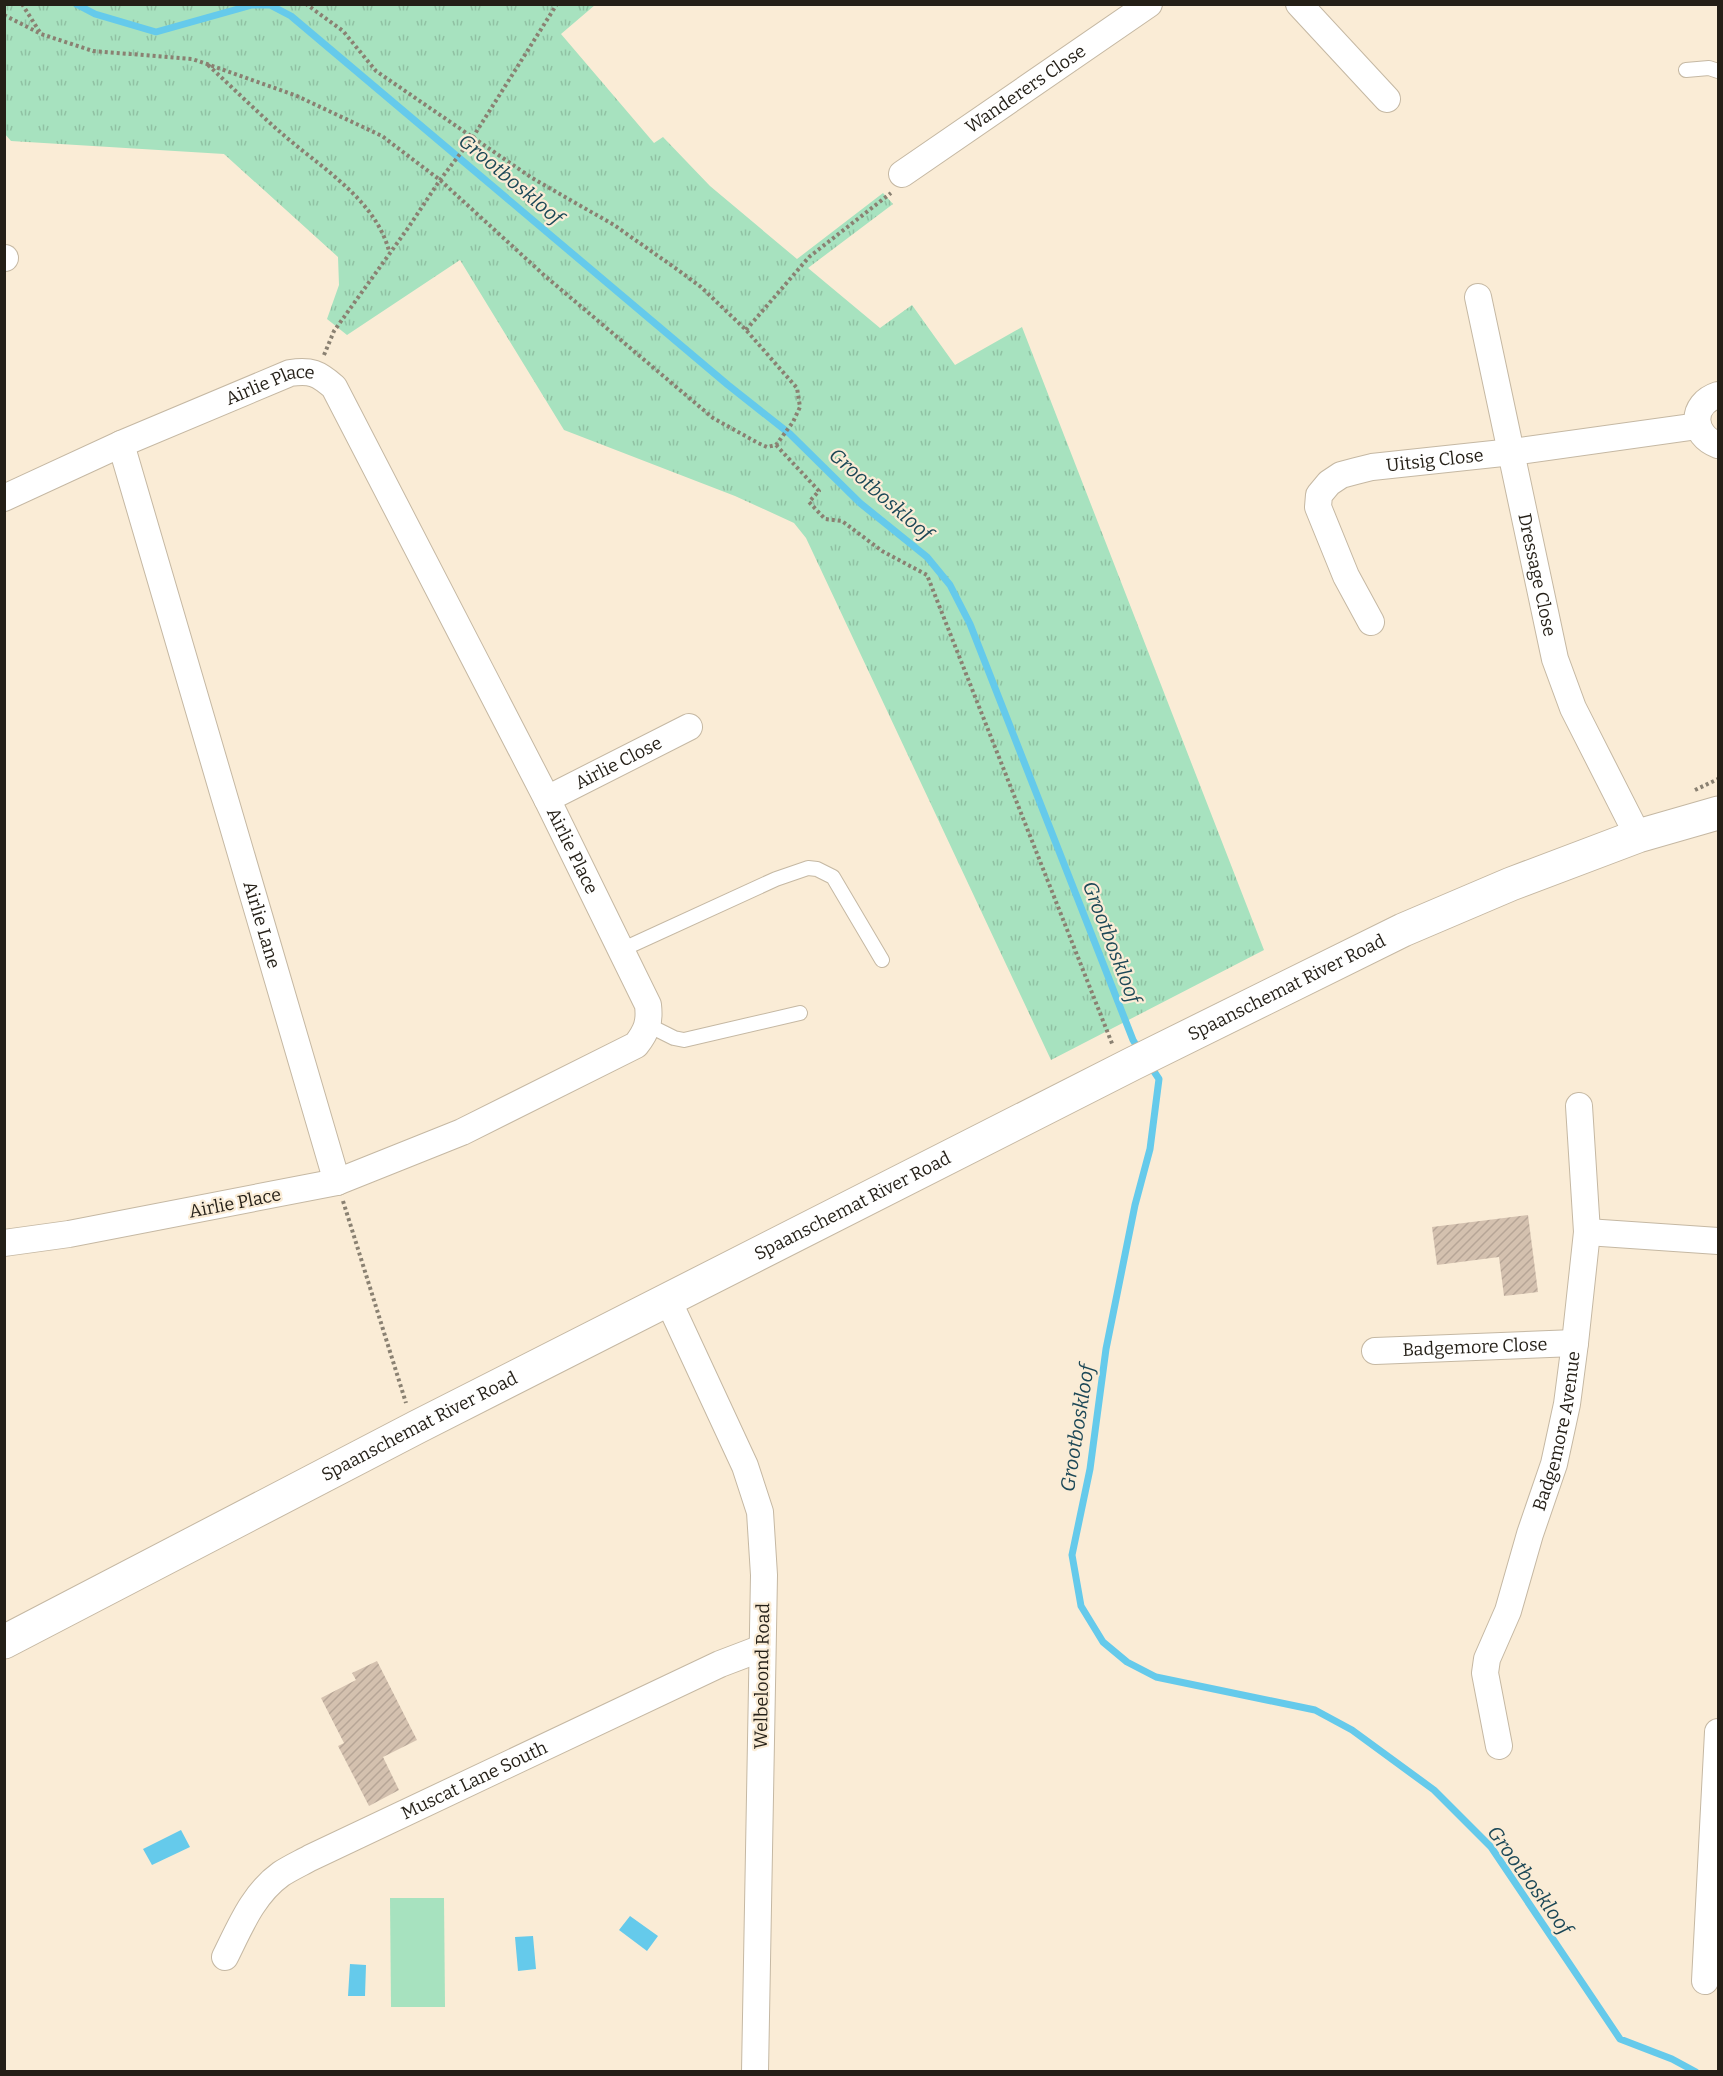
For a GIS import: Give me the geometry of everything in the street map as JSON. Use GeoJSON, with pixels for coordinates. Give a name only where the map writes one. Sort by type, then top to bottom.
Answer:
{"type":"FeatureCollection","features":[{"type":"Feature","properties":{"kind":"main road","name":"Spaanschemat River Road"},"geometry":{"type":"LineString","coordinates":[[4,1642],[668,1300],[1135,1056],[1403,930],[1511,884],[1638,836],[1719,813]]}},
{"type":"Feature","properties":{"kind":"street","name":"Wanderers Close"},"geometry":{"type":"LineString","coordinates":[[902,174],[1149,4]]}},
{"type":"Feature","properties":{"kind":"street"},"geometry":{"type":"LineString","coordinates":[[1299,4],[1387,99]]}},
{"type":"Feature","properties":{"kind":"street","name":"Dressage Close"},"geometry":{"type":"LineString","coordinates":[[1478,297],[1548,629],[1564,686],[1638,836]]}},
{"type":"Feature","properties":{"kind":"street","name":"Airlie Place"},"geometry":{"type":"LineString","coordinates":[[4,498],[121,444],[290,373],[306,371],[316,374],[334,387],[547,799],[648,1005],[648,1025],[636,1045],[462,1132],[337,1182],[92,1230],[4,1243]]}},
{"type":"Feature","properties":{"kind":"street"},"geometry":{"type":"LineString","coordinates":[[1719,395],[1704,402],[1697,417],[1702,435],[1719,445]]}},
{"type":"Feature","properties":{"kind":"street","name":"Uitsig Close"},"geometry":{"type":"LineString","coordinates":[[1371,622],[1346,576],[1320,514],[1317,501],[1321,491],[1341,475],[1372,467],[1512,452],[1698,426]]}},
{"type":"Feature","properties":{"kind":"street","name":"Airlie Lane"},"geometry":{"type":"LineString","coordinates":[[121,444],[337,1182]]}},
{"type":"Feature","properties":{"kind":"street","name":"Airlie Close"},"geometry":{"type":"LineString","coordinates":[[547,799],[689,727]]}},
{"type":"Feature","properties":{"kind":"street","name":"Badgemore Avenue"},"geometry":{"type":"LineString","coordinates":[[1499,1746],[1485,1673],[1487,1659],[1508,1611],[1530,1534],[1554,1464],[1567,1404],[1575,1343],[1587,1232],[1579,1106]]}},
{"type":"Feature","properties":{"kind":"street"},"geometry":{"type":"LineString","coordinates":[[1587,1232],[1719,1241]]}},
{"type":"Feature","properties":{"kind":"street","name":"Welbeloond Road"},"geometry":{"type":"LineString","coordinates":[[668,1300],[746,1466],[760,1512],[764,1575],[755,2072]]}},
{"type":"Feature","properties":{"kind":"street","name":"Badgemore Close"},"geometry":{"type":"LineString","coordinates":[[1376,1351],[1575,1343]]}},
{"type":"Feature","properties":{"kind":"street","name":"Muscat Lane South"},"geometry":{"type":"LineString","coordinates":[[225,1957],[261,1892],[281,1874],[720,1664],[762,1648]]}},
{"type":"Feature","properties":{"kind":"street"},"geometry":{"type":"LineString","coordinates":[[1705,1981],[1719,1732]]}},
{"type":"Feature","properties":{"kind":"lane"},"geometry":{"type":"LineString","coordinates":[[1686,70],[1709,68],[1719,71]]}},
{"type":"Feature","properties":{"kind":"lane"},"geometry":{"type":"LineString","coordinates":[[621,950],[776,879],[808,868],[834,876],[882,960]]}},
{"type":"Feature","properties":{"kind":"lane"},"geometry":{"type":"LineString","coordinates":[[648,1025],[674,1038],[684,1040],[800,1013]]}},
{"type":"Feature","properties":{"kind":"path"},"geometry":{"type":"LineString","coordinates":[[22,4],[41,34]]}},
{"type":"Feature","properties":{"kind":"path"},"geometry":{"type":"LineString","coordinates":[[4,15],[41,34],[93,51],[192,59],[297,96],[382,136],[440,180],[545,276],[713,418],[767,447],[776,445],[793,422],[800,407],[797,388],[746,330],[700,287],[614,225],[532,178],[376,71],[343,31],[306,4]]}},
{"type":"Feature","properties":{"kind":"path"},"geometry":{"type":"LineString","coordinates":[[316,374],[334,331],[452,163],[473,137],[557,4]]}},
{"type":"Feature","properties":{"kind":"path"},"geometry":{"type":"LineString","coordinates":[[207,64],[250,105],[361,202],[386,239],[390,252]]}},
{"type":"Feature","properties":{"kind":"path"},"geometry":{"type":"LineString","coordinates":[[746,330],[809,257],[892,193],[902,174]]}},
{"type":"Feature","properties":{"kind":"path"},"geometry":{"type":"LineString","coordinates":[[776,445],[819,491],[809,502],[825,519],[842,521],[882,551],[927,575],[1135,1056]]}},
{"type":"Feature","properties":{"kind":"path"},"geometry":{"type":"LineString","coordinates":[[337,1182],[406,1404]]}},
{"type":"Feature","properties":{"kind":"green space"},"geometry":{"type":"Polygon","coordinates":[[[5,4],[595,5],[561,34],[654,143],[663,137],[710,186],[797,259],[883,193],[893,204],[808,268],[880,328],[912,305],[955,365],[1022,327],[1264,950],[1051,1060],[806,538],[794,523],[735,496],[564,430],[460,260],[347,335],[327,319],[339,285],[338,257],[224,154],[11,141],[4,133],[5,4]]]}},
{"type":"Feature","properties":{"kind":"green space"},"geometry":{"type":"Polygon","coordinates":[[[390,1898],[444,1898],[445,2007],[391,2007],[390,1898]]]}},
{"type":"Feature","properties":{"kind":"water"},"geometry":{"type":"Polygon","coordinates":[[[181,1830],[190,1847],[152,1865],[143,1849],[181,1830]]]}},
{"type":"Feature","properties":{"kind":"water"},"geometry":{"type":"Polygon","coordinates":[[[630,1916],[658,1936],[647,1951],[619,1930],[630,1916]]]}},
{"type":"Feature","properties":{"kind":"water"},"geometry":{"type":"Polygon","coordinates":[[[533,1936],[536,1969],[518,1971],[515,1937],[533,1936]]]}},
{"type":"Feature","properties":{"kind":"water"},"geometry":{"type":"Polygon","coordinates":[[[350,1964],[366,1965],[365,1996],[348,1996],[350,1964]]]}},
{"type":"Feature","properties":{"kind":"building"},"geometry":{"type":"Polygon","coordinates":[[[1528,1215],[1538,1292],[1504,1296],[1499,1257],[1437,1265],[1432,1227],[1528,1215]]]}},
{"type":"Feature","properties":{"kind":"building"},"geometry":{"type":"Polygon","coordinates":[[[377,1661],[417,1740],[383,1757],[399,1790],[369,1806],[338,1746],[344,1743],[321,1698],[356,1680],[352,1673],[377,1661]]]}},
{"type":"Feature","properties":{"kind":"waterway","name":"Grootboskloof"},"geometry":{"type":"LineString","coordinates":[[76,4],[95,14],[156,32],[252,5],[270,5],[291,16],[728,385],[790,434],[860,503],[927,557],[950,585],[970,624],[1133,1040],[1139,1050]]}},
{"type":"Feature","properties":{"kind":"waterway","name":"Grootboskloof"},"geometry":{"type":"LineString","coordinates":[[1149,1064],[1159,1079],[1150,1149],[1135,1205],[1106,1349],[1090,1469],[1072,1555],[1081,1606],[1103,1642],[1127,1662],[1156,1677],[1315,1710],[1352,1730],[1434,1790],[1491,1847],[1620,2039],[1672,2059],[1696,2072]]}}]}
